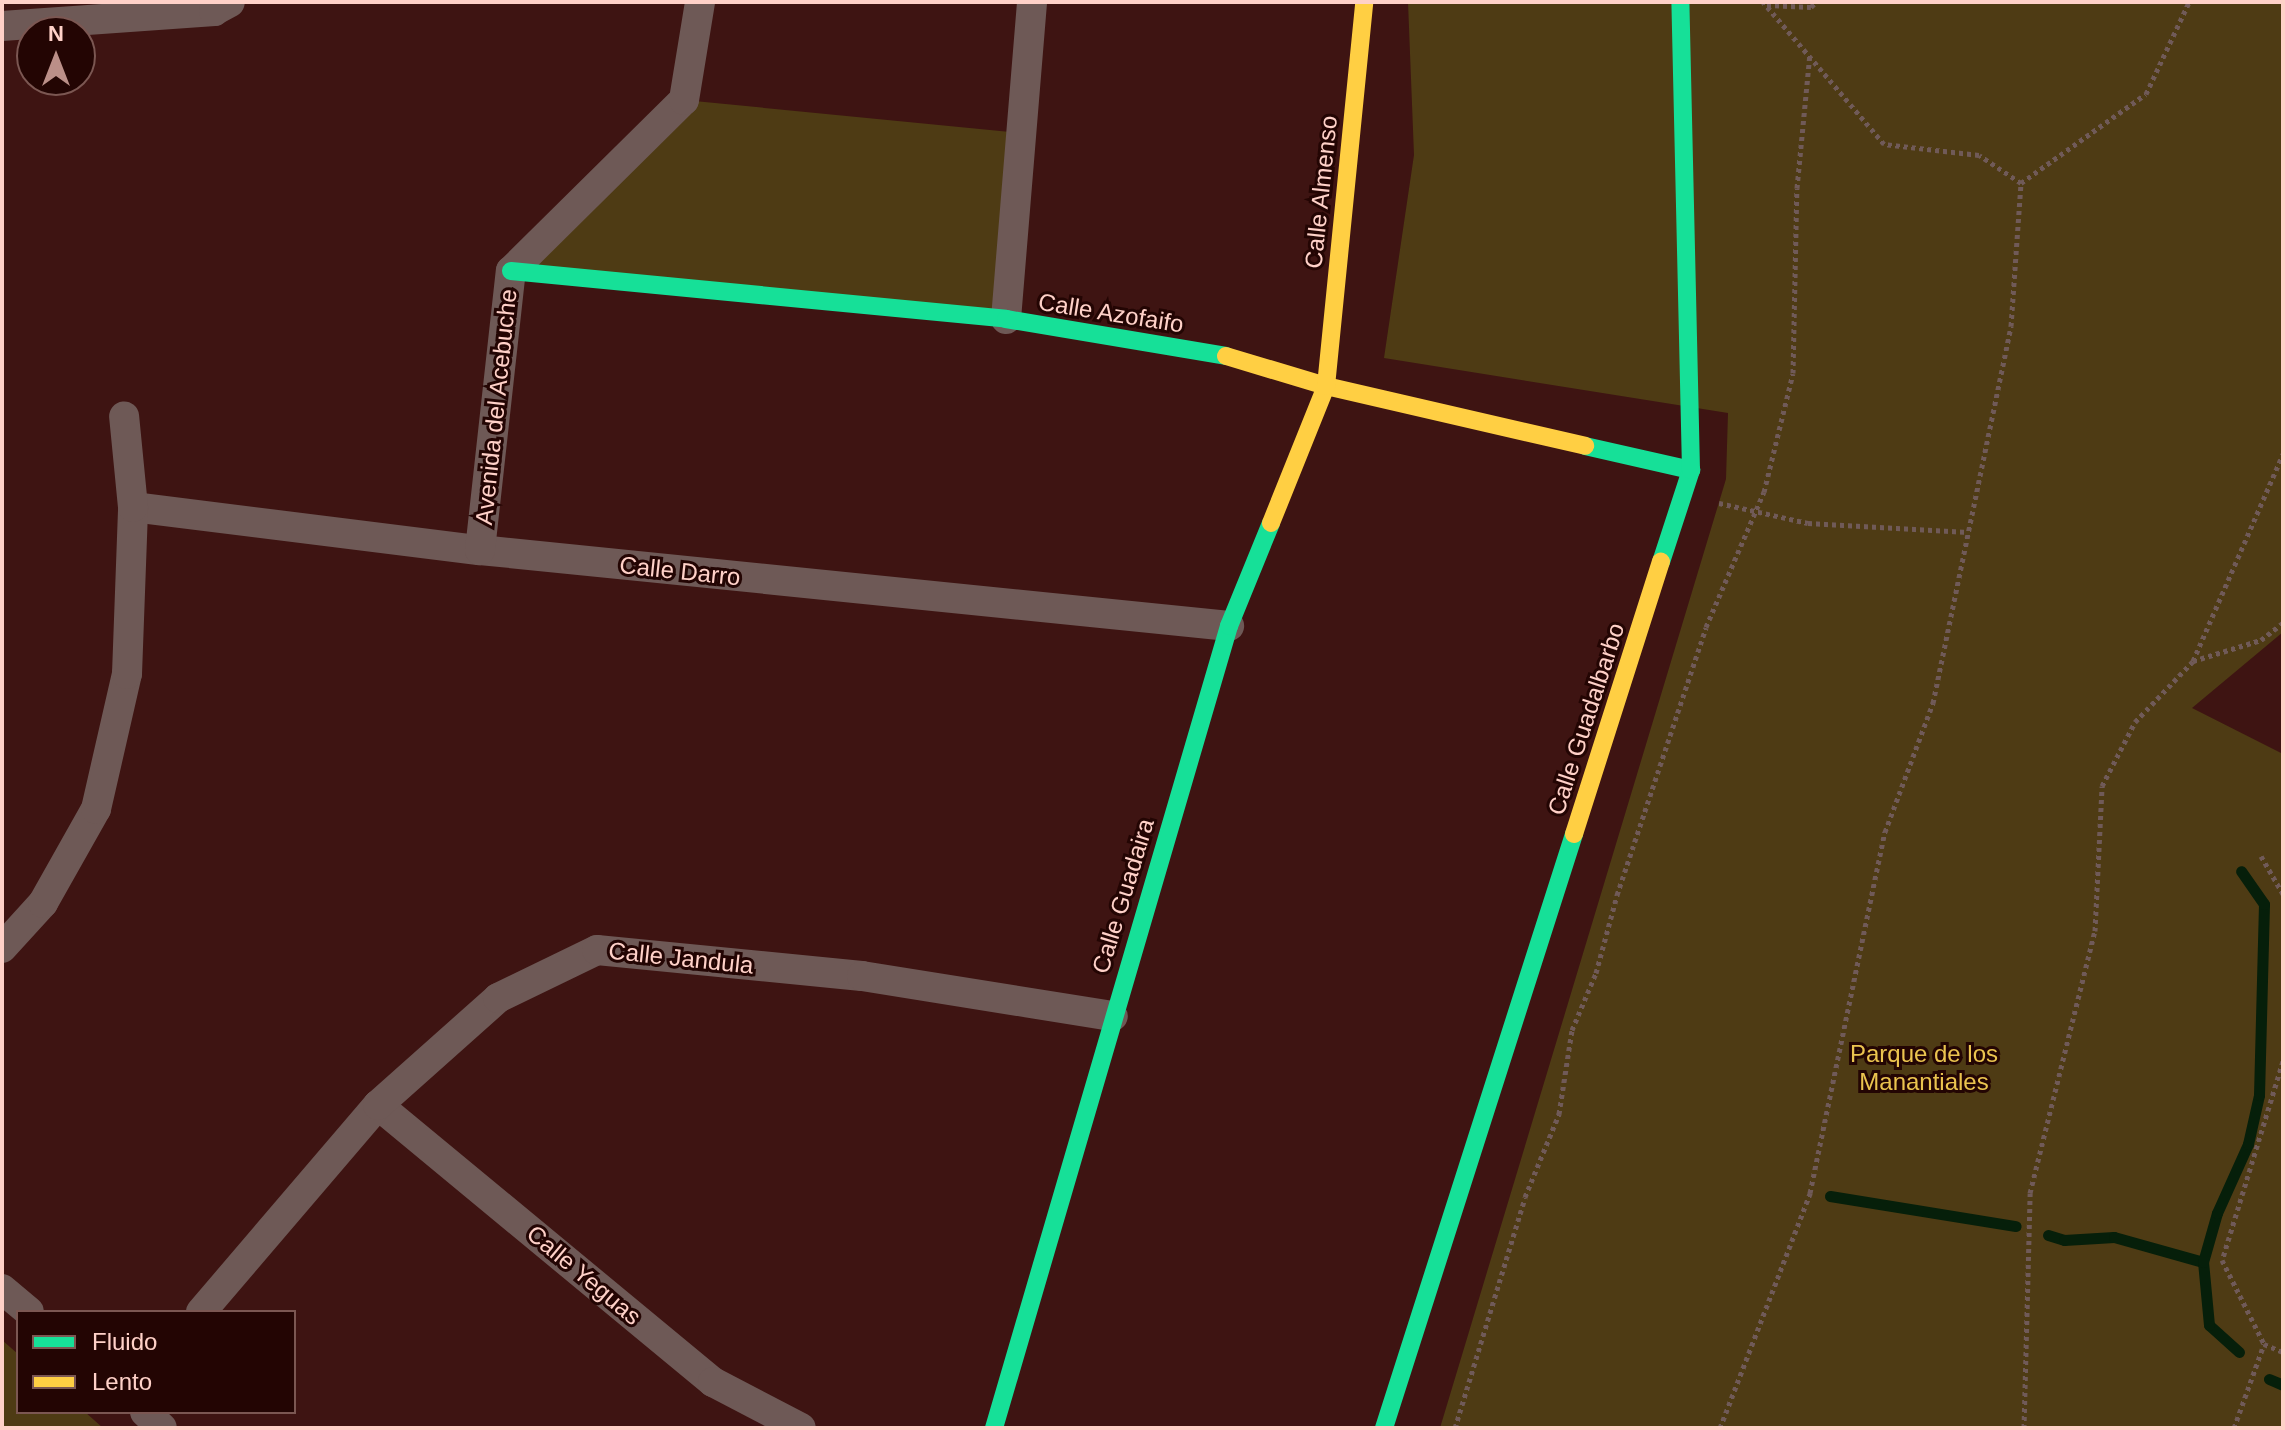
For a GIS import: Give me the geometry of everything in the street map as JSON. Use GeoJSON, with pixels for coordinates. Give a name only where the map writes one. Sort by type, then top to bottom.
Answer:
{"type":"FeatureCollection","features":[{"type":"Feature","properties":{"kind":"street"},"geometry":{"type":"LineString","coordinates":[[2,26],[214,11],[230,2]]}},
{"type":"Feature","properties":{"kind":"street","name":"Avenida del Acebuche"},"geometry":{"type":"LineString","coordinates":[[480,550],[511,271],[684,100],[700,2]]}},
{"type":"Feature","properties":{"kind":"street"},"geometry":{"type":"LineString","coordinates":[[1006,319],[1032,2]]}},
{"type":"Feature","properties":{"kind":"street","name":"Calle Almenso"},"geometry":{"type":"LineString","coordinates":[[1326,386],[1364,2]]}},
{"type":"Feature","properties":{"kind":"street","name":"Calle Guadalbarbo"},"geometry":{"type":"LineString","coordinates":[[1384,1428],[1691,470],[1680,2]]}},
{"type":"Feature","properties":{"kind":"street","name":"Calle Azofaifo"},"geometry":{"type":"LineString","coordinates":[[511,271],[1006,319],[1248,360],[1326,386],[1691,470]]}},
{"type":"Feature","properties":{"kind":"street","name":"Calle Guadaira"},"geometry":{"type":"LineString","coordinates":[[994,1428],[1229,626],[1326,386]]}},
{"type":"Feature","properties":{"kind":"street"},"geometry":{"type":"LineString","coordinates":[[2,948],[43,903],[96,809],[127,674],[133,507],[124,416]]}},
{"type":"Feature","properties":{"kind":"street","name":"Calle Darro"},"geometry":{"type":"LineString","coordinates":[[133,507],[480,550],[1229,626]]}},
{"type":"Feature","properties":{"kind":"street","name":"Calle Jandula"},"geometry":{"type":"LineString","coordinates":[[203,1310],[378,1105],[498,998],[597,950],[862,976],[1113,1016]]}},
{"type":"Feature","properties":{"kind":"street","name":"Calle Yeguas"},"geometry":{"type":"LineString","coordinates":[[378,1105],[713,1382],[801,1428]]}},
{"type":"Feature","properties":{"kind":"street"},"geometry":{"type":"LineString","coordinates":[[2,1289],[27,1310]]}},
{"type":"Feature","properties":{"kind":"street"},"geometry":{"type":"LineString","coordinates":[[147,1414],[162,1428]]}},
{"type":"Feature","properties":{"kind":"path"},"geometry":{"type":"LineString","coordinates":[[1765,4],[1811,7],[1816,2]]}},
{"type":"Feature","properties":{"kind":"path"},"geometry":{"type":"LineString","coordinates":[[2021,183],[2146,94],[2189,2]]}},
{"type":"Feature","properties":{"kind":"path"},"geometry":{"type":"LineString","coordinates":[[1765,4],[1810,52],[1884,144],[1979,155],[2021,183]]}},
{"type":"Feature","properties":{"kind":"path"},"geometry":{"type":"LineString","coordinates":[[1455,1428],[1525,1197],[1559,1114],[1572,1030],[1596,973],[1617,895],[1706,627],[1757,509],[1793,373],[1797,188],[1810,52]]}},
{"type":"Feature","properties":{"kind":"path"},"geometry":{"type":"LineString","coordinates":[[1720,1428],[1810,1193],[1885,832],[1933,703],[2011,326],[2021,183]]}},
{"type":"Feature","properties":{"kind":"path"},"geometry":{"type":"LineString","coordinates":[[2024,1428],[2030,1193],[2095,931],[2102,786],[2135,722],[2193,661],[2283,454]]}},
{"type":"Feature","properties":{"kind":"path"},"geometry":{"type":"LineString","coordinates":[[1683,496],[1757,509],[1808,523],[1968,532]]}},
{"type":"Feature","properties":{"kind":"path"},"geometry":{"type":"LineString","coordinates":[[2193,661],[2261,640],[2283,623]]}},
{"type":"Feature","properties":{"kind":"path"},"geometry":{"type":"LineString","coordinates":[[2261,856],[2283,894]]}},
{"type":"Feature","properties":{"kind":"path"},"geometry":{"type":"LineString","coordinates":[[2283,1061],[2222,1260],[2264,1344],[2283,1352]]}},
{"type":"Feature","properties":{"kind":"path"},"geometry":{"type":"LineString","coordinates":[[2234,1428],[2264,1344]]}},
{"type":"Feature","properties":{"kind":"green space","name":"Parque de los Manantiales"},"geometry":{"type":"Polygon","coordinates":[[[1408,2],[2283,2],[2283,632],[2192,708],[2283,754],[2283,1428],[1440,1428],[1726,479],[1728,413],[1384,358],[1414,155],[1408,2]]]}},
{"type":"Feature","properties":{"kind":"green space"},"geometry":{"type":"Polygon","coordinates":[[[684,100],[1021,133],[1006,319],[511,271],[684,100]]]}},
{"type":"Feature","properties":{"kind":"green space"},"geometry":{"type":"Polygon","coordinates":[[[2,1340],[16,1352],[16,1414],[87,1414],[103,1428],[2,1428],[2,1340]]]}},
{"type":"Feature","properties":{"kind":"waterway"},"geometry":{"type":"LineString","coordinates":[[2239,1352],[2209,1325],[2203,1262],[2217,1213],[2248,1144],[2259,1095],[2264,904],[2241,871]]}},
{"type":"Feature","properties":{"kind":"waterway"},"geometry":{"type":"LineString","coordinates":[[1830,1196],[2016,1226]]}},
{"type":"Feature","properties":{"kind":"waterway"},"geometry":{"type":"LineString","coordinates":[[2048,1235],[2064,1240],[2114,1237],[2203,1262]]}},
{"type":"Feature","properties":{"kind":"waterway"},"geometry":{"type":"LineString","coordinates":[[2269,1379],[2283,1385]]}},
{"type":"Feature","properties":{"kind":"traffic: fast"},"geometry":{"type":"LineString","coordinates":[[1661,562],[1691,470],[1680,2]]}},
{"type":"Feature","properties":{"kind":"traffic: fast"},"geometry":{"type":"LineString","coordinates":[[511,271],[1006,319],[1226,356]]}},
{"type":"Feature","properties":{"kind":"traffic: fast"},"geometry":{"type":"LineString","coordinates":[[1585,446],[1691,470]]}},
{"type":"Feature","properties":{"kind":"traffic: fast"},"geometry":{"type":"LineString","coordinates":[[994,1428],[1229,626],[1271,523]]}},
{"type":"Feature","properties":{"kind":"traffic: fast"},"geometry":{"type":"LineString","coordinates":[[1384,1428],[1574,834]]}},
{"type":"Feature","properties":{"kind":"traffic: slow"},"geometry":{"type":"LineString","coordinates":[[1271,523],[1326,386],[1364,2]]}},
{"type":"Feature","properties":{"kind":"traffic: slow"},"geometry":{"type":"LineString","coordinates":[[1226,356],[1326,386],[1585,446]]}},
{"type":"Feature","properties":{"kind":"traffic: slow"},"geometry":{"type":"LineString","coordinates":[[1574,834],[1661,562]]}}]}
